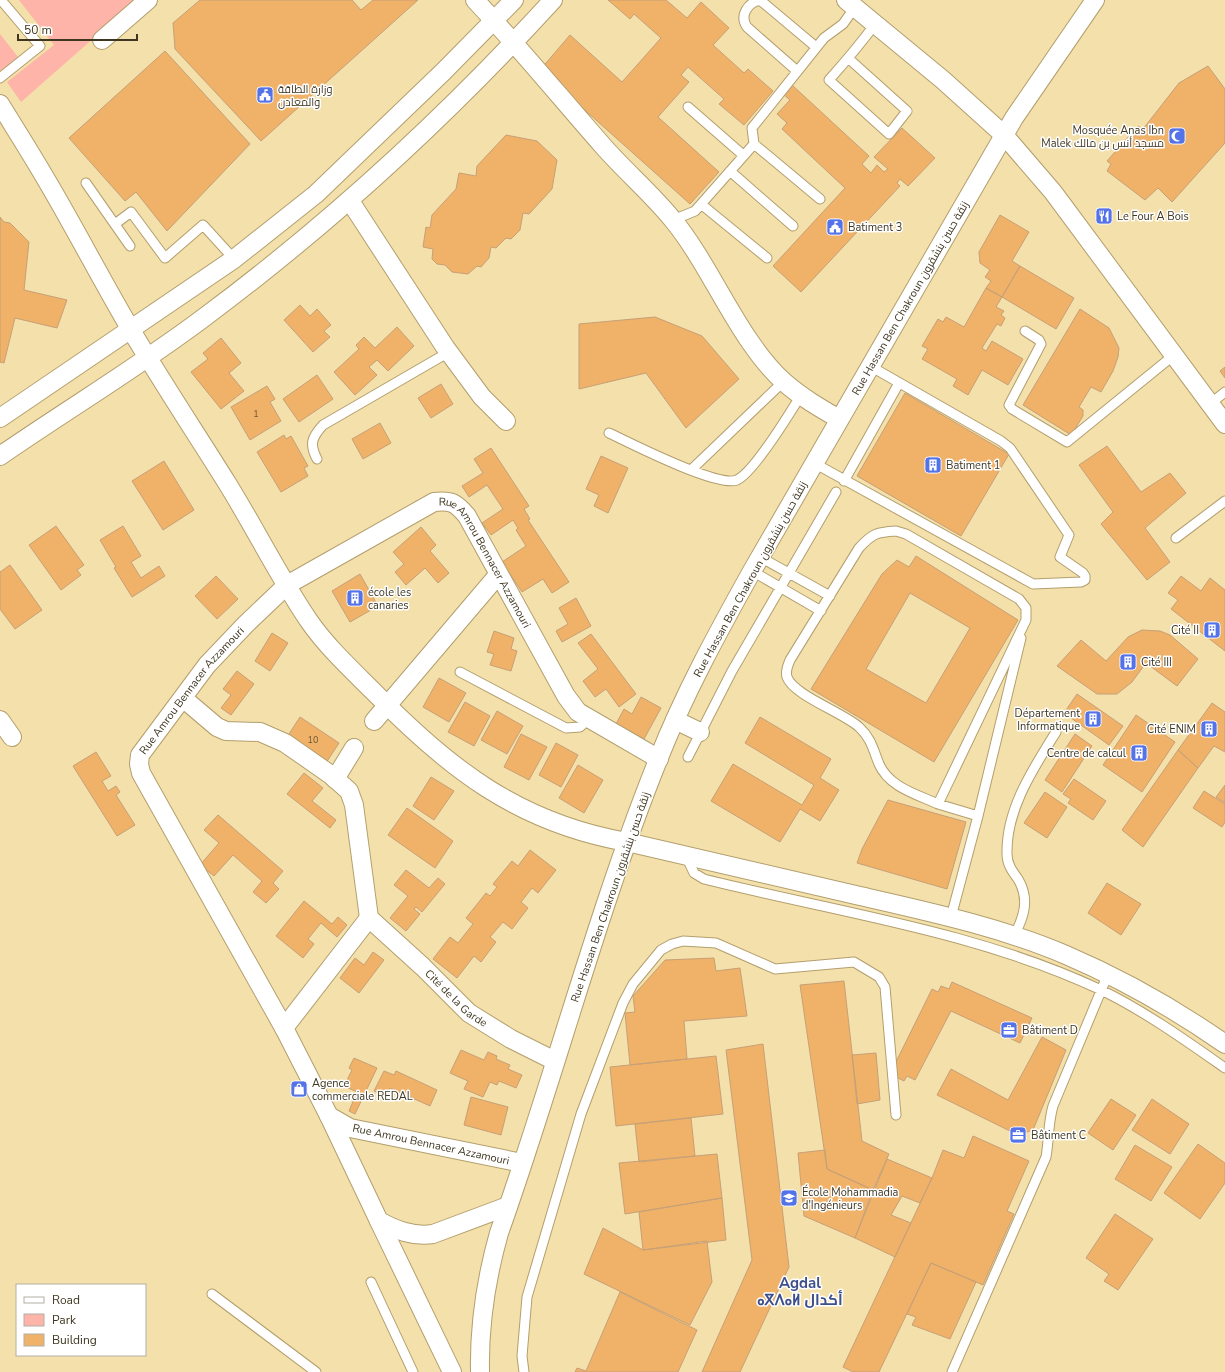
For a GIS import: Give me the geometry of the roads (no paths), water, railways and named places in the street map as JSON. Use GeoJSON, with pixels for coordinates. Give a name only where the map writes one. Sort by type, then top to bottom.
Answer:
{"type":"FeatureCollection","features":[{"type":"Feature","properties":{"kind":"street"},"geometry":{"type":"LineString","coordinates":[[102,40],[148,0]]}},
{"type":"Feature","properties":{"kind":"street"},"geometry":{"type":"LineString","coordinates":[[475,0],[514,42],[604,147],[673,220],[707,270],[760,355],[784,382],[801,395],[839,419]]}},
{"type":"Feature","properties":{"kind":"street"},"geometry":{"type":"LineString","coordinates":[[0,418],[234,259],[316,194],[444,72],[514,0]]}},
{"type":"Feature","properties":{"kind":"street"},"geometry":{"type":"LineString","coordinates":[[0,456],[205,317],[350,201],[446,110],[514,42],[553,0]]}},
{"type":"Feature","properties":{"kind":"street","name":"Rue Hassan Ben Chakroun زنقة حسن بنشقرون"},"geometry":{"type":"LineString","coordinates":[[480,1372],[481,1320],[485,1290],[493,1255],[627,842],[675,720],[713,641],[756,564],[1017,112],[1095,0]]}},
{"type":"Feature","properties":{"kind":"street"},"geometry":{"type":"LineString","coordinates":[[851,3],[943,80],[1004,135],[1053,192],[1225,424]]}},
{"type":"Feature","properties":{"kind":"street"},"geometry":{"type":"LineString","coordinates":[[0,104],[47,180],[130,329],[227,484],[310,622],[329,645],[387,705],[427,742],[463,772],[487,790],[513,805],[569,829],[598,837],[627,842],[951,917],[1014,936],[1065,955],[1104,982],[1174,1011],[1225,1044]]}},
{"type":"Feature","properties":{"kind":"street"},"geometry":{"type":"LineString","coordinates":[[350,201],[448,352],[482,396],[506,421]]}},
{"type":"Feature","properties":{"kind":"street","name":"Rue Amrou Bennacer Azzamouri"},"geometry":{"type":"LineString","coordinates":[[522,1163],[350,1128],[329,1116],[284,1028],[141,774],[139,764],[140,755],[208,666],[246,624],[287,585],[434,502],[446,501],[458,505],[467,516],[498,575],[566,696],[578,712],[659,759]]}},
{"type":"Feature","properties":{"kind":"street"},"geometry":{"type":"LineString","coordinates":[[374,720],[498,575]]}},
{"type":"Feature","properties":{"kind":"street"},"geometry":{"type":"LineString","coordinates":[[184,699],[217,727],[226,732],[260,732],[285,743],[349,791],[354,805],[369,918],[284,1028]]}},
{"type":"Feature","properties":{"kind":"street"},"geometry":{"type":"LineString","coordinates":[[0,720],[12,737]]}},
{"type":"Feature","properties":{"kind":"street"},"geometry":{"type":"LineString","coordinates":[[675,720],[700,732]]}},
{"type":"Feature","properties":{"kind":"street"},"geometry":{"type":"LineString","coordinates":[[335,779],[354,748]]}},
{"type":"Feature","properties":{"kind":"street","name":"Cité de la Garde"},"geometry":{"type":"LineString","coordinates":[[369,918],[423,967],[469,1013],[511,1039],[556,1061]]}},
{"type":"Feature","properties":{"kind":"street"},"geometry":{"type":"LineString","coordinates":[[329,1116],[452,1372]]}},
{"type":"Feature","properties":{"kind":"street"},"geometry":{"type":"LineString","coordinates":[[379,1221],[396,1230],[421,1236],[444,1231],[508,1206]]}},
{"type":"Feature","properties":{"kind":"lane"},"geometry":{"type":"LineString","coordinates":[[0,78],[40,46],[1,0]]}},
{"type":"Feature","properties":{"kind":"lane"},"geometry":{"type":"LineString","coordinates":[[797,71],[747,27],[743,21],[743,14],[754,2],[760,0],[816,47]]}},
{"type":"Feature","properties":{"kind":"lane"},"geometry":{"type":"LineString","coordinates":[[820,199],[754,144],[752,128],[816,47],[824,38],[843,24],[851,3]]}},
{"type":"Feature","properties":{"kind":"lane"},"geometry":{"type":"LineString","coordinates":[[848,58],[907,111],[889,134],[829,80],[876,23]]}},
{"type":"Feature","properties":{"kind":"lane"},"geometry":{"type":"LineString","coordinates":[[688,107],[743,155]]}},
{"type":"Feature","properties":{"kind":"lane"},"geometry":{"type":"LineString","coordinates":[[673,220],[695,211],[754,144]]}},
{"type":"Feature","properties":{"kind":"lane"},"geometry":{"type":"LineString","coordinates":[[730,171],[793,226]]}},
{"type":"Feature","properties":{"kind":"lane"},"geometry":{"type":"LineString","coordinates":[[86,183],[130,246]]}},
{"type":"Feature","properties":{"kind":"lane"},"geometry":{"type":"LineString","coordinates":[[701,204],[767,258]]}},
{"type":"Feature","properties":{"kind":"lane"},"geometry":{"type":"LineString","coordinates":[[114,224],[131,212],[166,258],[203,225],[234,259]]}},
{"type":"Feature","properties":{"kind":"lane"},"geometry":{"type":"LineString","coordinates":[[1025,331],[1039,340],[1041,344],[1009,405],[1012,409],[1067,442],[1174,355]]}},
{"type":"Feature","properties":{"kind":"lane"},"geometry":{"type":"LineString","coordinates":[[317,459],[312,450],[314,435],[323,425],[448,352]]}},
{"type":"Feature","properties":{"kind":"lane"},"geometry":{"type":"LineString","coordinates":[[814,463],[844,481],[1033,584],[1081,582],[1085,580],[1083,573],[1060,557],[1069,535],[1010,448],[1001,441],[870,366]]}},
{"type":"Feature","properties":{"kind":"lane"},"geometry":{"type":"LineString","coordinates":[[691,470],[784,382]]}},
{"type":"Feature","properties":{"kind":"lane"},"geometry":{"type":"LineString","coordinates":[[844,481],[899,383]]}},
{"type":"Feature","properties":{"kind":"lane"},"geometry":{"type":"LineString","coordinates":[[1210,404],[1225,392]]}},
{"type":"Feature","properties":{"kind":"lane"},"geometry":{"type":"LineString","coordinates":[[609,433],[691,470],[728,481],[737,480],[757,460],[801,395]]}},
{"type":"Feature","properties":{"kind":"lane"},"geometry":{"type":"LineString","coordinates":[[688,757],[732,671],[836,492]]}},
{"type":"Feature","properties":{"kind":"lane"},"geometry":{"type":"LineString","coordinates":[[1176,538],[1225,501]]}},
{"type":"Feature","properties":{"kind":"lane"},"geometry":{"type":"LineString","coordinates":[[951,917],[978,816],[1026,620],[1026,608],[1019,599],[906,534],[896,531],[880,532],[870,536],[859,548],[787,665],[787,678],[796,689],[862,729],[872,743],[880,764],[894,783],[938,804],[978,816]]}},
{"type":"Feature","properties":{"kind":"lane"},"geometry":{"type":"LineString","coordinates":[[756,564],[789,573],[830,596]]}},
{"type":"Feature","properties":{"kind":"lane"},"geometry":{"type":"LineString","coordinates":[[756,564],[781,587],[821,611]]}},
{"type":"Feature","properties":{"kind":"lane"},"geometry":{"type":"LineString","coordinates":[[938,804],[1026,620]]}},
{"type":"Feature","properties":{"kind":"lane"},"geometry":{"type":"LineString","coordinates":[[460,672],[566,728],[580,727],[589,719]]}},
{"type":"Feature","properties":{"kind":"lane"},"geometry":{"type":"LineString","coordinates":[[1014,936],[1026,910],[1022,888],[1007,861],[1006,852],[1012,814],[1027,779],[1056,732]]}},
{"type":"Feature","properties":{"kind":"lane"},"geometry":{"type":"LineString","coordinates":[[686,856],[694,873],[704,879],[932,932],[1013,956],[1069,976],[1104,982],[1225,1068]]}},
{"type":"Feature","properties":{"kind":"lane"},"geometry":{"type":"LineString","coordinates":[[524,1372],[522,1356],[527,1296],[581,1114],[623,1003],[633,984],[661,950],[672,944],[683,941],[716,943],[776,969],[854,962],[879,977],[885,987],[896,1115]]}},
{"type":"Feature","properties":{"kind":"lane"},"geometry":{"type":"LineString","coordinates":[[952,1372],[1046,1157],[1049,1120],[1053,1106],[1104,982]]}},
{"type":"Feature","properties":{"kind":"lane"},"geometry":{"type":"LineString","coordinates":[[371,1282],[413,1372]]}},
{"type":"Feature","properties":{"kind":"lane"},"geometry":{"type":"LineString","coordinates":[[212,1294],[316,1372]]}},
{"type":"Feature","properties":{"kind":"place","name":"وزارة الطاقة والمعادن"},"geometry":{"type":"Point","coordinates":[265,95]}},
{"type":"Feature","properties":{"kind":"place","name":"Mosquée Anas Ibn Malek مسجد أنس بن مالك"},"geometry":{"type":"Point","coordinates":[1177,136]}},
{"type":"Feature","properties":{"kind":"place","name":"Le Four A Bois"},"geometry":{"type":"Point","coordinates":[1104,216]}},
{"type":"Feature","properties":{"kind":"place","name":"Batiment 3"},"geometry":{"type":"Point","coordinates":[835,227]}},
{"type":"Feature","properties":{"kind":"place","name":"Batiment 1"},"geometry":{"type":"Point","coordinates":[933,465]}},
{"type":"Feature","properties":{"kind":"place","name":"école les canaries"},"geometry":{"type":"Point","coordinates":[355,598]}},
{"type":"Feature","properties":{"kind":"place","name":"Cité II"},"geometry":{"type":"Point","coordinates":[1212,630]}},
{"type":"Feature","properties":{"kind":"place","name":"Cité III"},"geometry":{"type":"Point","coordinates":[1128,662]}},
{"type":"Feature","properties":{"kind":"place","name":"Département Informatique"},"geometry":{"type":"Point","coordinates":[1093,719]}},
{"type":"Feature","properties":{"kind":"place","name":"Cité ENIM"},"geometry":{"type":"Point","coordinates":[1209,729]}},
{"type":"Feature","properties":{"kind":"place","name":"Centre de calcul"},"geometry":{"type":"Point","coordinates":[1139,753]}},
{"type":"Feature","properties":{"kind":"place","name":"Bâtiment D"},"geometry":{"type":"Point","coordinates":[1009,1030]}},
{"type":"Feature","properties":{"kind":"place","name":"Agence commerciale REDAL"},"geometry":{"type":"Point","coordinates":[299,1089]}},
{"type":"Feature","properties":{"kind":"place","name":"Bâtiment C"},"geometry":{"type":"Point","coordinates":[1018,1135]}},
{"type":"Feature","properties":{"kind":"place","name":"École Mohammadia d'Ingénieurs"},"geometry":{"type":"Point","coordinates":[789,1198]}},
{"type":"Feature","properties":{"kind":"district","name":"Agdal ⴰⴳⴷⴰⵍ أكدال"},"geometry":{"type":"Point","coordinates":[800,1292]}}]}
